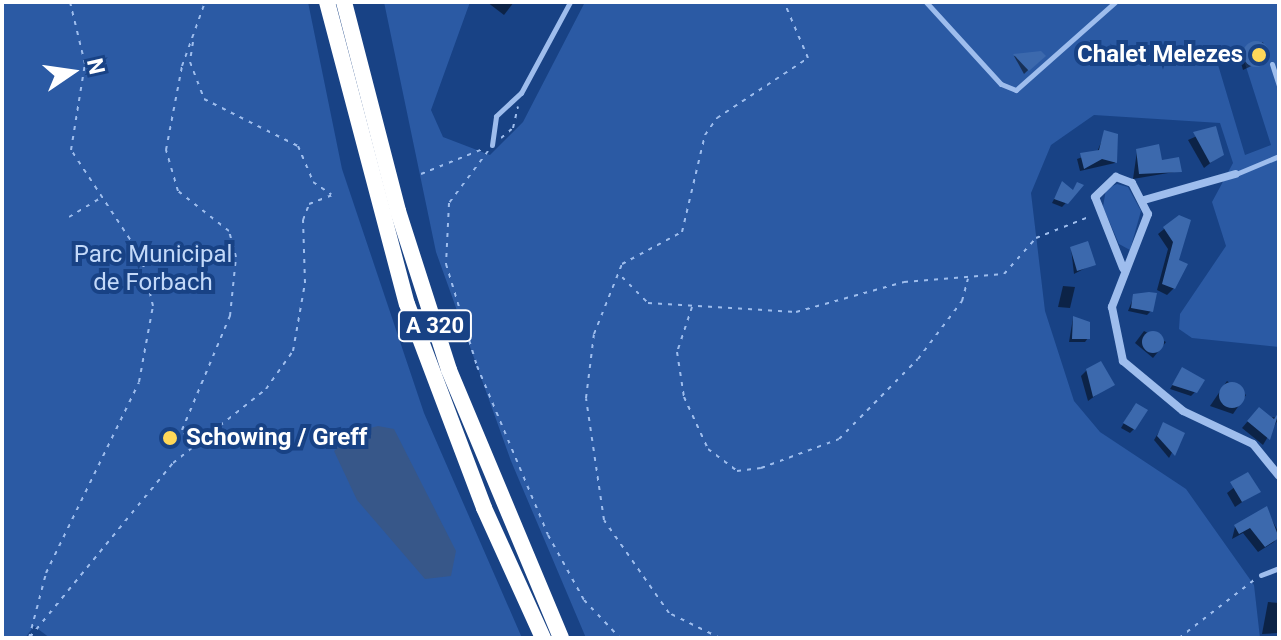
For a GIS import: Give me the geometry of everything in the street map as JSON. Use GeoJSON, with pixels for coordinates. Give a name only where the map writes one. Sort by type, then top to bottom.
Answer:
{"type":"FeatureCollection","features":[{"type":"Feature","properties":{"kind":"highway","name":"A 320"},"geometry":{"type":"LineString","coordinates":[[327,2],[407,304],[484,508],[543,638]]}},
{"type":"Feature","properties":{"kind":"highway","name":"A 320"},"geometry":{"type":"LineString","coordinates":[[344,2],[398,211],[449,370],[561,638]]}},
{"type":"Feature","properties":{"kind":"street"},"geometry":{"type":"LineString","coordinates":[[1144,200],[1235,174]]}},
{"type":"Feature","properties":{"kind":"street"},"geometry":{"type":"LineString","coordinates":[[1123,268],[1098,213],[1099,188],[1116,177],[1144,200]]}},
{"type":"Feature","properties":{"kind":"street"},"geometry":{"type":"LineString","coordinates":[[1144,200],[1143,240],[1123,268],[1111,325],[1123,361],[1183,411],[1253,444],[1279,476]]}},
{"type":"Feature","properties":{"kind":"lane"},"geometry":{"type":"LineString","coordinates":[[492,145],[496,116],[521,93],[570,2]]}},
{"type":"Feature","properties":{"kind":"lane"},"geometry":{"type":"LineString","coordinates":[[926,2],[1001,84],[1016,90],[1115,2]]}},
{"type":"Feature","properties":{"kind":"lane"},"geometry":{"type":"LineString","coordinates":[[1272,64],[1279,86]]}},
{"type":"Feature","properties":{"kind":"lane"},"geometry":{"type":"LineString","coordinates":[[1235,174],[1279,156]]}},
{"type":"Feature","properties":{"kind":"lane"},"geometry":{"type":"LineString","coordinates":[[1261,575],[1279,569]]}},
{"type":"Feature","properties":{"kind":"path"},"geometry":{"type":"LineString","coordinates":[[29,638],[46,573],[139,382],[153,306],[141,256],[71,150],[85,64],[70,2]]}},
{"type":"Feature","properties":{"kind":"path"},"geometry":{"type":"LineString","coordinates":[[192,444],[182,430],[230,316],[236,257],[229,231],[178,191],[166,150],[205,2]]}},
{"type":"Feature","properties":{"kind":"path"},"geometry":{"type":"LineString","coordinates":[[720,638],[669,613],[604,520],[586,398],[594,334],[621,276],[622,264],[682,232],[705,135],[717,118],[805,63],[784,2]]}},
{"type":"Feature","properties":{"kind":"path"},"geometry":{"type":"LineString","coordinates":[[29,638],[192,444],[266,389],[293,351],[305,283],[303,220],[309,204],[332,195],[313,182],[298,146],[204,99],[190,62],[194,38]]}},
{"type":"Feature","properties":{"kind":"path"},"geometry":{"type":"LineString","coordinates":[[421,174],[492,145]]}},
{"type":"Feature","properties":{"kind":"path"},"geometry":{"type":"LineString","coordinates":[[492,145],[449,203],[446,264],[477,366],[548,535],[584,600],[620,638]]}},
{"type":"Feature","properties":{"kind":"path"},"geometry":{"type":"LineString","coordinates":[[69,217],[102,197]]}},
{"type":"Feature","properties":{"kind":"path"},"geometry":{"type":"LineString","coordinates":[[621,276],[648,303],[796,312],[904,282],[1004,274],[1036,238],[1098,213]]}},
{"type":"Feature","properties":{"kind":"path"},"geometry":{"type":"LineString","coordinates":[[692,306],[677,352],[684,397],[708,449],[737,471],[761,468],[839,439],[918,359],[962,301],[968,277]]}},
{"type":"Feature","properties":{"kind":"path"},"geometry":{"type":"LineString","coordinates":[[1179,638],[1261,575]]}},
{"type":"Feature","properties":{"kind":"green space","name":"Parc Municipal de Forbach"},"geometry":{"type":"Polygon","coordinates":[[[2,2],[308,2],[342,169],[424,413],[522,638],[50,638],[34,626],[25,638],[2,638],[2,2]]]}},
{"type":"Feature","properties":{"kind":"green space"},"geometry":{"type":"Polygon","coordinates":[[[384,2],[470,2],[431,110],[443,137],[490,155],[523,122],[585,2],[1279,2],[1279,347],[1192,338],[1179,329],[1180,314],[1226,246],[1212,202],[1233,163],[1220,123],[1094,115],[1051,145],[1031,193],[1045,311],[1074,401],[1100,432],[1186,489],[1254,585],[1260,638],[586,638],[511,461],[436,252],[384,2]],[[1241,51],[1216,58],[1245,155],[1271,145],[1241,51]]]}},
{"type":"Feature","properties":{"kind":"green space"},"geometry":{"type":"Polygon","coordinates":[[[1117,184],[1128,187],[1141,211],[1130,250],[1119,244],[1103,207],[1106,189],[1117,184]]]}},
{"type":"Feature","properties":{"kind":"shaded area"},"geometry":{"type":"Polygon","coordinates":[[[378,426],[394,429],[456,551],[451,576],[425,579],[357,500],[334,451],[358,431],[378,426]]]}},
{"type":"Feature","properties":{"kind":"building","name":"Chalet Melezes"},"geometry":{"type":"Polygon","coordinates":[[[1256,41],[1266,44],[1269,54],[1266,64],[1256,67],[1246,64],[1243,54],[1246,44],[1256,41]]]}},
{"type":"Feature","properties":{"kind":"building"},"geometry":{"type":"Polygon","coordinates":[[[1041,51],[1046,56],[1029,71],[1013,54],[1041,51]]]}},
{"type":"Feature","properties":{"kind":"building"},"geometry":{"type":"Polygon","coordinates":[[[1216,126],[1224,155],[1210,163],[1193,132],[1216,126]]]}},
{"type":"Feature","properties":{"kind":"building"},"geometry":{"type":"Polygon","coordinates":[[[1104,130],[1118,134],[1117,163],[1102,159],[1084,169],[1080,153],[1099,150],[1104,130]]]}},
{"type":"Feature","properties":{"kind":"building"},"geometry":{"type":"Polygon","coordinates":[[[1159,144],[1162,160],[1179,157],[1182,172],[1139,174],[1136,149],[1159,144]]]}},
{"type":"Feature","properties":{"kind":"building"},"geometry":{"type":"Polygon","coordinates":[[[1062,181],[1073,190],[1077,182],[1084,185],[1068,204],[1054,199],[1062,181]]]}},
{"type":"Feature","properties":{"kind":"building"},"geometry":{"type":"Polygon","coordinates":[[[1179,215],[1191,220],[1179,260],[1188,264],[1175,289],[1162,284],[1173,242],[1163,227],[1179,215]]]}},
{"type":"Feature","properties":{"kind":"building"},"geometry":{"type":"Polygon","coordinates":[[[1088,241],[1096,265],[1077,271],[1070,247],[1088,241]]]}},
{"type":"Feature","properties":{"kind":"building"},"geometry":{"type":"Polygon","coordinates":[[[1157,293],[1153,312],[1131,308],[1133,294],[1157,293]]]}},
{"type":"Feature","properties":{"kind":"building"},"geometry":{"type":"Polygon","coordinates":[[[1073,316],[1090,322],[1090,339],[1072,339],[1073,316]]]}},
{"type":"Feature","properties":{"kind":"building"},"geometry":{"type":"Polygon","coordinates":[[[1153,331],[1161,334],[1164,342],[1161,350],[1153,353],[1145,350],[1142,342],[1145,334],[1153,331]]]}},
{"type":"Feature","properties":{"kind":"building"},"geometry":{"type":"Polygon","coordinates":[[[1101,361],[1115,385],[1093,397],[1086,369],[1101,361]]]}},
{"type":"Feature","properties":{"kind":"building"},"geometry":{"type":"Polygon","coordinates":[[[1182,367],[1205,380],[1197,393],[1172,385],[1182,367]]]}},
{"type":"Feature","properties":{"kind":"building"},"geometry":{"type":"Polygon","coordinates":[[[1232,382],[1241,386],[1245,395],[1241,404],[1232,408],[1223,404],[1219,395],[1223,386],[1232,382]]]}},
{"type":"Feature","properties":{"kind":"building"},"geometry":{"type":"Polygon","coordinates":[[[1136,403],[1148,410],[1135,430],[1123,423],[1136,403]]]}},
{"type":"Feature","properties":{"kind":"building"},"geometry":{"type":"Polygon","coordinates":[[[1259,407],[1274,419],[1279,412],[1270,440],[1247,421],[1259,407]]]}},
{"type":"Feature","properties":{"kind":"building"},"geometry":{"type":"Polygon","coordinates":[[[1163,422],[1185,433],[1175,456],[1157,436],[1163,422]]]}},
{"type":"Feature","properties":{"kind":"building"},"geometry":{"type":"Polygon","coordinates":[[[1248,472],[1261,492],[1242,502],[1230,482],[1248,472]]]}},
{"type":"Feature","properties":{"kind":"building"},"geometry":{"type":"Polygon","coordinates":[[[1267,506],[1279,538],[1265,547],[1250,528],[1239,534],[1234,525],[1267,506]]]}},
{"type":"Feature","properties":{"kind":"place","name":"Chalet Melezes"},"geometry":{"type":"Point","coordinates":[1259,55]}},
{"type":"Feature","properties":{"kind":"place","name":"Schowing / Greff"},"geometry":{"type":"Point","coordinates":[170,438]}}]}
